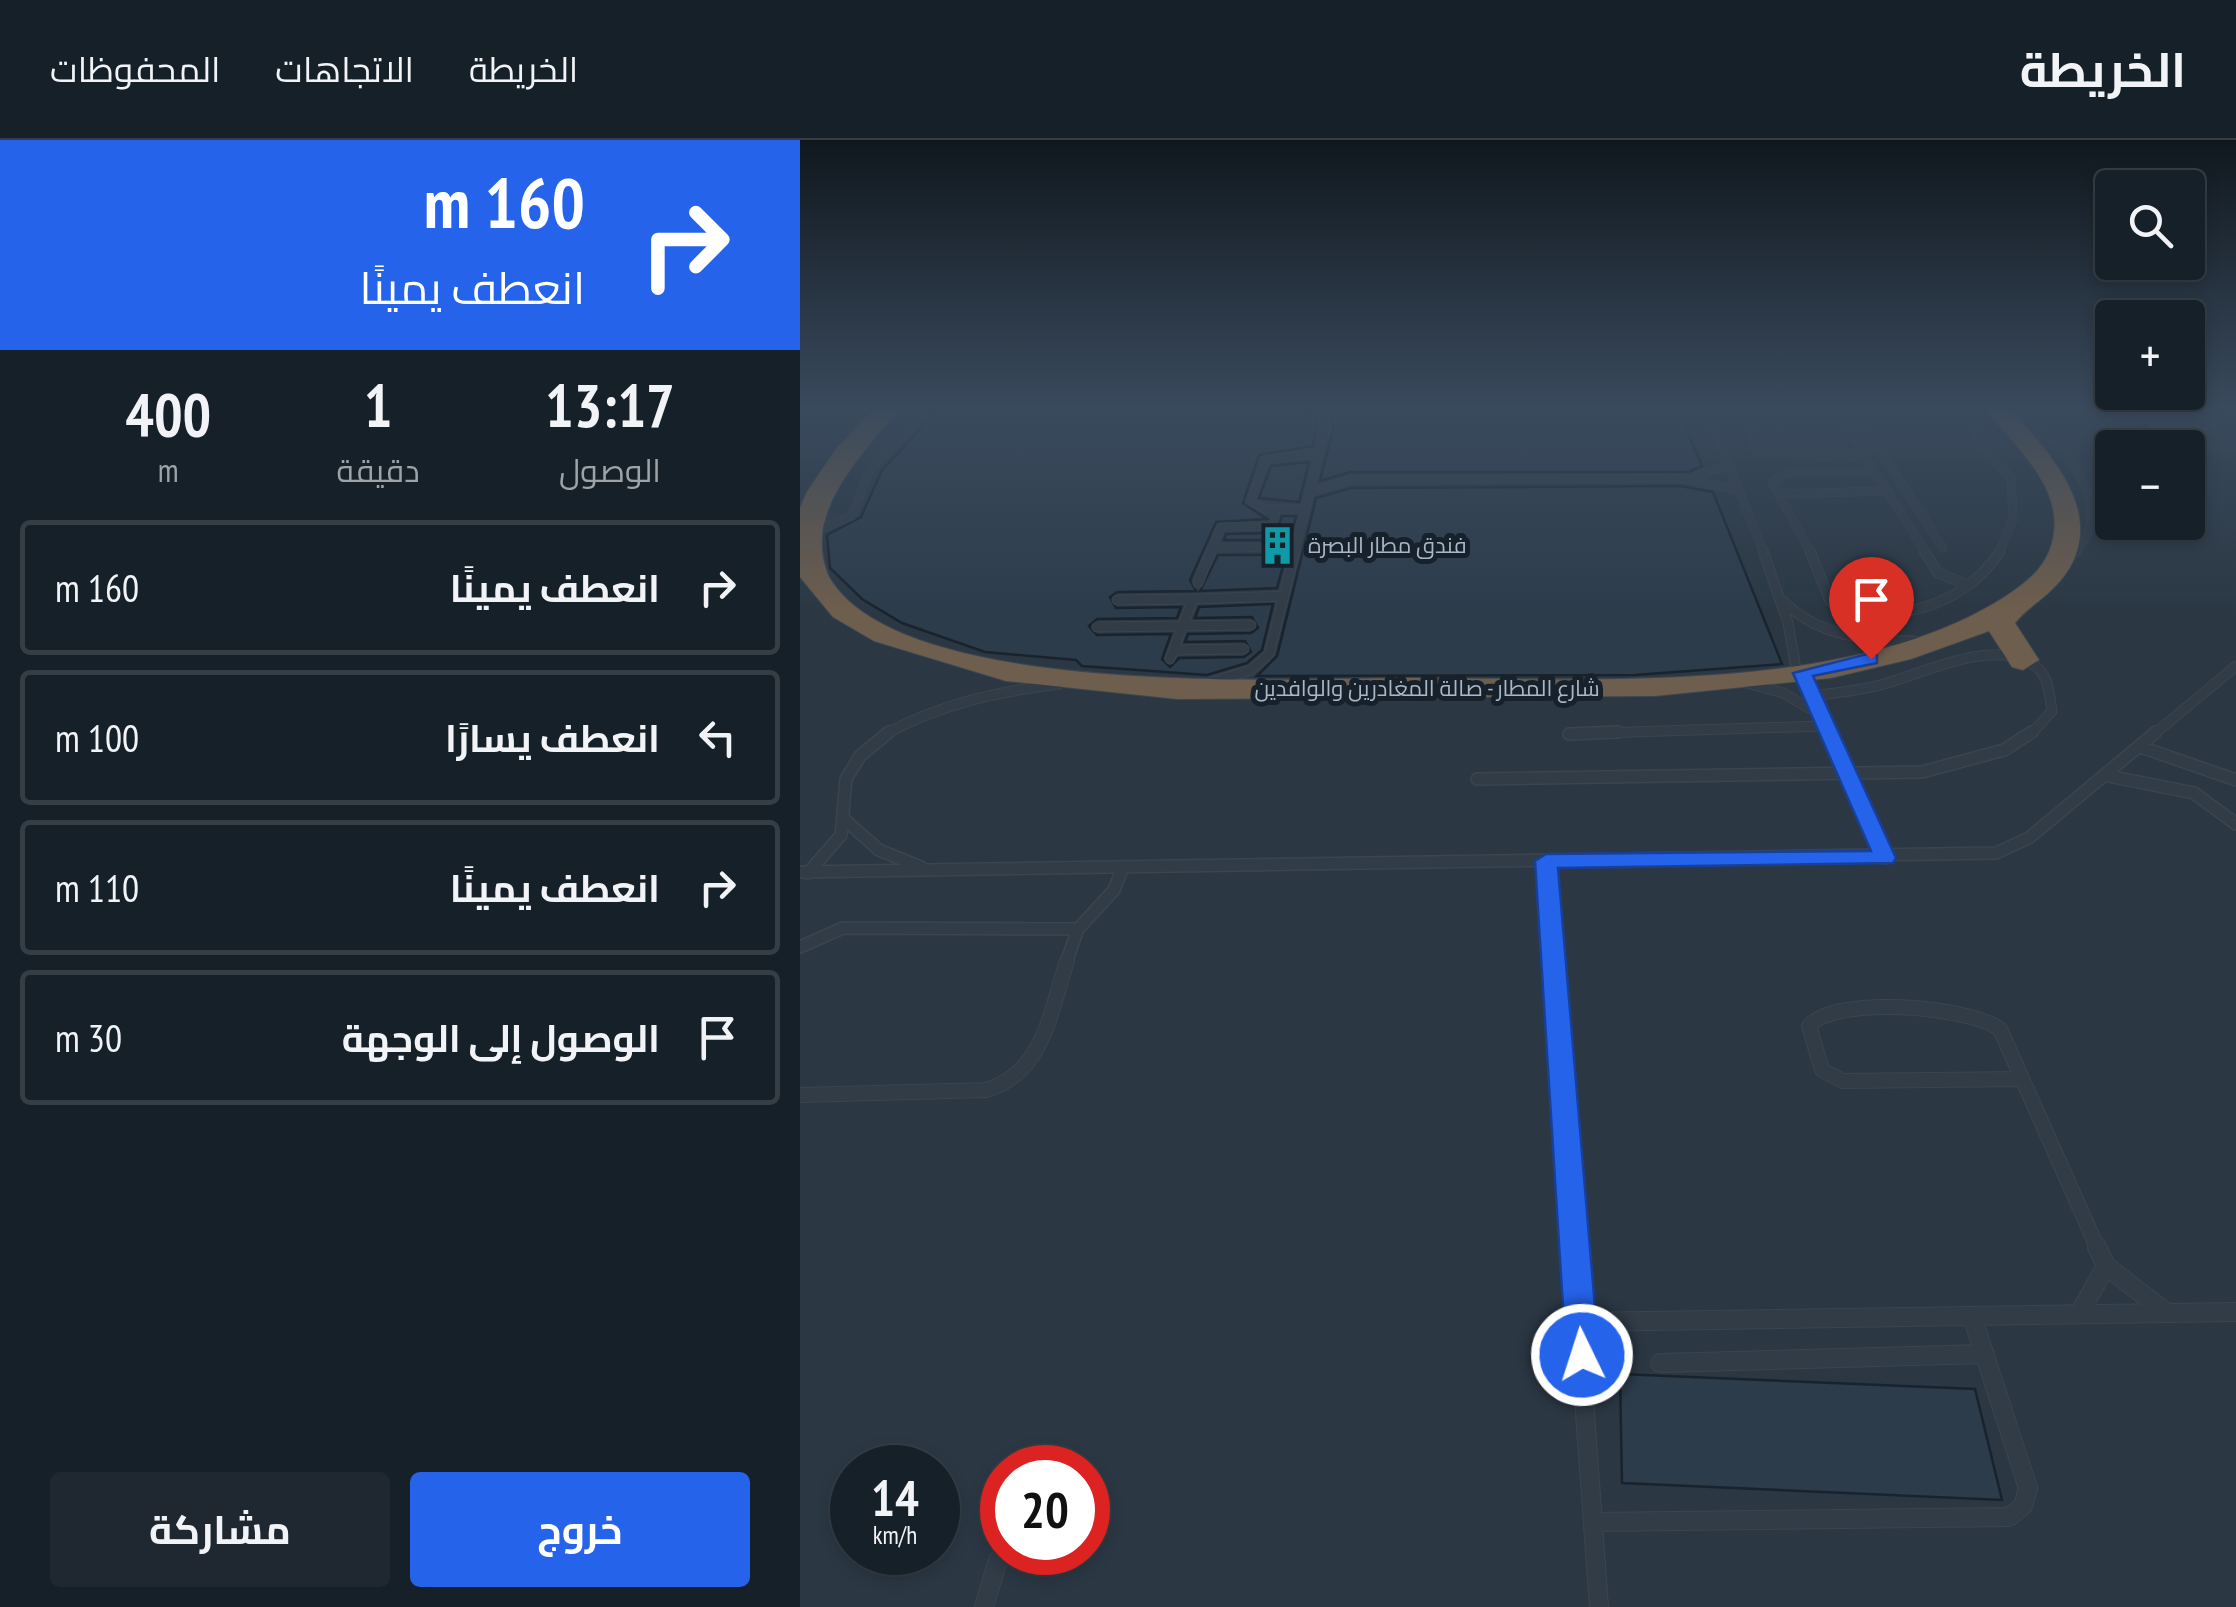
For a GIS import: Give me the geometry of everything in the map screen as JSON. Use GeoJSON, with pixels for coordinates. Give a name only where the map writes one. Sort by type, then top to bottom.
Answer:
{"type":"FeatureCollection","features":[{"type":"Feature","properties":{"kind":"highway"},"geometry":{"type":"LineString","coordinates":[[802,537],[808,511],[828,475]]}},
{"type":"Feature","properties":{"kind":"highway"},"geometry":{"type":"LineString","coordinates":[[2050,576],[2067,526],[2062,490],[2053,475]]}},
{"type":"Feature","properties":{"kind":"highway","name":"شارع المطار - صالة المغادرين والوافدين"},"geometry":{"type":"LineString","coordinates":[[802,537],[810,570],[820,588],[875,628],[950,658],[1083,681],[1172,665],[1592,688],[1804,681],[1926,642],[2017,602],[2050,576]]}},
{"type":"Feature","properties":{"kind":"highway"},"geometry":{"type":"LineString","coordinates":[[2017,602],[2003,614],[2000,623],[2023,660]]}},
{"type":"Feature","properties":{"kind":"lane"},"geometry":{"type":"LineString","coordinates":[[802,537],[852,516],[867,475]]}},
{"type":"Feature","properties":{"kind":"lane"},"geometry":{"type":"LineString","coordinates":[[1260,475],[1250,501],[1258,508],[1306,509]]}},
{"type":"Feature","properties":{"kind":"lane"},"geometry":{"type":"LineString","coordinates":[[1172,665],[1227,678],[1266,660],[1314,475]]}},
{"type":"Feature","properties":{"kind":"lane"},"geometry":{"type":"LineString","coordinates":[[1339,475],[1350,480]]}},
{"type":"Feature","properties":{"kind":"lane"},"geometry":{"type":"LineString","coordinates":[[1682,478],[1692,475]]}},
{"type":"Feature","properties":{"kind":"lane"},"geometry":{"type":"LineString","coordinates":[[1732,475],[1777,594],[1804,681],[1885,858]]}},
{"type":"Feature","properties":{"kind":"lane"},"geometry":{"type":"LineString","coordinates":[[1778,475],[1772,478],[1778,494],[1804,536],[1826,594],[1840,609],[1874,618],[1905,616],[1963,583],[2003,548],[2014,507],[2008,475]]}},
{"type":"Feature","properties":{"kind":"lane"},"geometry":{"type":"LineString","coordinates":[[1876,475],[1938,572],[1963,583]]}},
{"type":"Feature","properties":{"kind":"lane"},"geometry":{"type":"LineString","coordinates":[[1896,475],[1943,548]]}},
{"type":"Feature","properties":{"kind":"lane"},"geometry":{"type":"LineString","coordinates":[[2050,576],[2088,538],[2092,510],[2083,475]]}},
{"type":"Feature","properties":{"kind":"lane"},"geometry":{"type":"LineString","coordinates":[[1310,492],[1350,480],[1682,478],[1738,490]]}},
{"type":"Feature","properties":{"kind":"lane"},"geometry":{"type":"LineString","coordinates":[[1778,494],[1886,491]]}},
{"type":"Feature","properties":{"kind":"lane"},"geometry":{"type":"LineString","coordinates":[[1198,584],[1221,528],[1273,526],[1276,510]]}},
{"type":"Feature","properties":{"kind":"lane"},"geometry":{"type":"LineString","coordinates":[[1212,548],[1296,547]]}},
{"type":"Feature","properties":{"kind":"lane"},"geometry":{"type":"LineString","coordinates":[[1777,594],[1806,619],[1831,630],[1894,642],[1926,642]]}},
{"type":"Feature","properties":{"kind":"lane"},"geometry":{"type":"LineString","coordinates":[[1117,600],[1284,596]]}},
{"type":"Feature","properties":{"kind":"lane"},"geometry":{"type":"LineString","coordinates":[[1172,665],[1193,599]]}},
{"type":"Feature","properties":{"kind":"lane"},"geometry":{"type":"LineString","coordinates":[[1097,627],[1251,625]]}},
{"type":"Feature","properties":{"kind":"lane"},"geometry":{"type":"LineString","coordinates":[[1172,665],[1244,649]]}},
{"type":"Feature","properties":{"kind":"lane"},"geometry":{"type":"LineString","coordinates":[[1477,779],[1848,776],[1946,768],[2020,742],[2052,711],[2052,700],[2042,677],[2023,660],[1982,655],[1858,691],[1804,681]]}},
{"type":"Feature","properties":{"kind":"lane"},"geometry":{"type":"LineString","coordinates":[[804,873],[1974,856],[2014,846],[2108,776],[2196,695],[2236,666]]}},
{"type":"Feature","properties":{"kind":"lane"},"geometry":{"type":"LineString","coordinates":[[804,873],[837,846],[845,820],[840,798],[847,775],[864,753],[891,732],[964,701],[1083,681]]}},
{"type":"Feature","properties":{"kind":"lane"},"geometry":{"type":"LineString","coordinates":[[1738,681],[1783,693],[1821,720]]}},
{"type":"Feature","properties":{"kind":"lane"},"geometry":{"type":"LineString","coordinates":[[1569,734],[1821,720]]}},
{"type":"Feature","properties":{"kind":"lane"},"geometry":{"type":"LineString","coordinates":[[2141,747],[2236,780]]}},
{"type":"Feature","properties":{"kind":"lane"},"geometry":{"type":"LineString","coordinates":[[2108,776],[2190,792],[2214,804],[2236,824]]}},
{"type":"Feature","properties":{"kind":"lane"},"geometry":{"type":"LineString","coordinates":[[845,820],[878,850],[932,871]]}},
{"type":"Feature","properties":{"kind":"lane"},"geometry":{"type":"LineString","coordinates":[[1546,861],[1598,1607]]}},
{"type":"Feature","properties":{"kind":"lane"},"geometry":{"type":"LineString","coordinates":[[800,1095],[986,1090],[1006,1084],[1033,1060],[1078,929],[1114,890],[1123,867]]}},
{"type":"Feature","properties":{"kind":"lane"},"geometry":{"type":"LineString","coordinates":[[800,947],[843,928],[1078,929]]}},
{"type":"Feature","properties":{"kind":"lane"},"geometry":{"type":"LineString","coordinates":[[2022,1080],[1843,1082],[1832,1077],[1817,1061],[1809,1026],[1816,1016],[1831,1012],[1979,1014],[2000,1029],[2106,1266],[2167,1313]]}},
{"type":"Feature","properties":{"kind":"lane"},"geometry":{"type":"LineString","coordinates":[[2079,1314],[2106,1266]]}},
{"type":"Feature","properties":{"kind":"lane"},"geometry":{"type":"LineString","coordinates":[[1580,1322],[2236,1312]]}},
{"type":"Feature","properties":{"kind":"lane"},"geometry":{"type":"LineString","coordinates":[[1593,1522],[2009,1518],[2022,1506],[2028,1488],[1972,1316]]}},
{"type":"Feature","properties":{"kind":"lane"},"geometry":{"type":"LineString","coordinates":[[1660,1363],[1984,1354]]}},
{"type":"Feature","properties":{"kind":"lane"},"geometry":{"type":"LineString","coordinates":[[984,1607],[994,1575]]}},
{"type":"Feature","properties":{"kind":"shaded area"},"geometry":{"type":"Polygon","coordinates":[[[800,475],[2095,475],[2095,540],[2205,540],[2205,475],[2236,475],[2236,1607],[800,1607],[800,475]]]}},
{"type":"Feature","properties":{"kind":"building"},"geometry":{"type":"Polygon","coordinates":[[[880,475],[1252,475],[1243,503],[1267,519],[1216,522],[1190,580],[1196,591],[1117,592],[1110,597],[1116,608],[1181,607],[1177,618],[1097,619],[1089,626],[1097,635],[1171,634],[1162,659],[1170,667],[1179,658],[1244,657],[1251,652],[1245,641],[1185,642],[1188,634],[1251,633],[1258,628],[1252,617],[1195,618],[1199,607],[1273,604],[1262,650],[1247,663],[1207,675],[1082,666],[1076,660],[985,652],[902,623],[862,599],[830,568],[827,535],[861,517],[880,475]]]}},
{"type":"Feature","properties":{"kind":"building"},"geometry":{"type":"Polygon","coordinates":[[[1267,475],[1306,475],[1299,502],[1259,498],[1267,475]]]}},
{"type":"Feature","properties":{"kind":"building"},"geometry":{"type":"Polygon","coordinates":[[[1680,486],[1713,492],[1782,664],[1635,675],[1257,676],[1277,656],[1316,498],[1351,488],[1680,486]]]}},
{"type":"Feature","properties":{"kind":"building"},"geometry":{"type":"Polygon","coordinates":[[[1282,516],[1296,516],[1290,540],[1224,540],[1226,534],[1276,533],[1282,516]]]}},
{"type":"Feature","properties":{"kind":"building"},"geometry":{"type":"Polygon","coordinates":[[[1218,555],[1286,555],[1277,588],[1200,591],[1218,555]]]}},
{"type":"Feature","properties":{"kind":"building"},"geometry":{"type":"Polygon","coordinates":[[[1620,1374],[1975,1389],[2002,1500],[1622,1483],[1620,1374]]]}},
{"type":"Feature","properties":{"kind":"place","name":"فندق مطار البصرة"},"geometry":{"type":"Point","coordinates":[1278,545]}},
{"type":"Feature","properties":{"kind":"route"},"geometry":{"type":"LineString","coordinates":[[1582,1355],[1546,861],[1885,858],[1802,673],[1871,659]]}}]}
